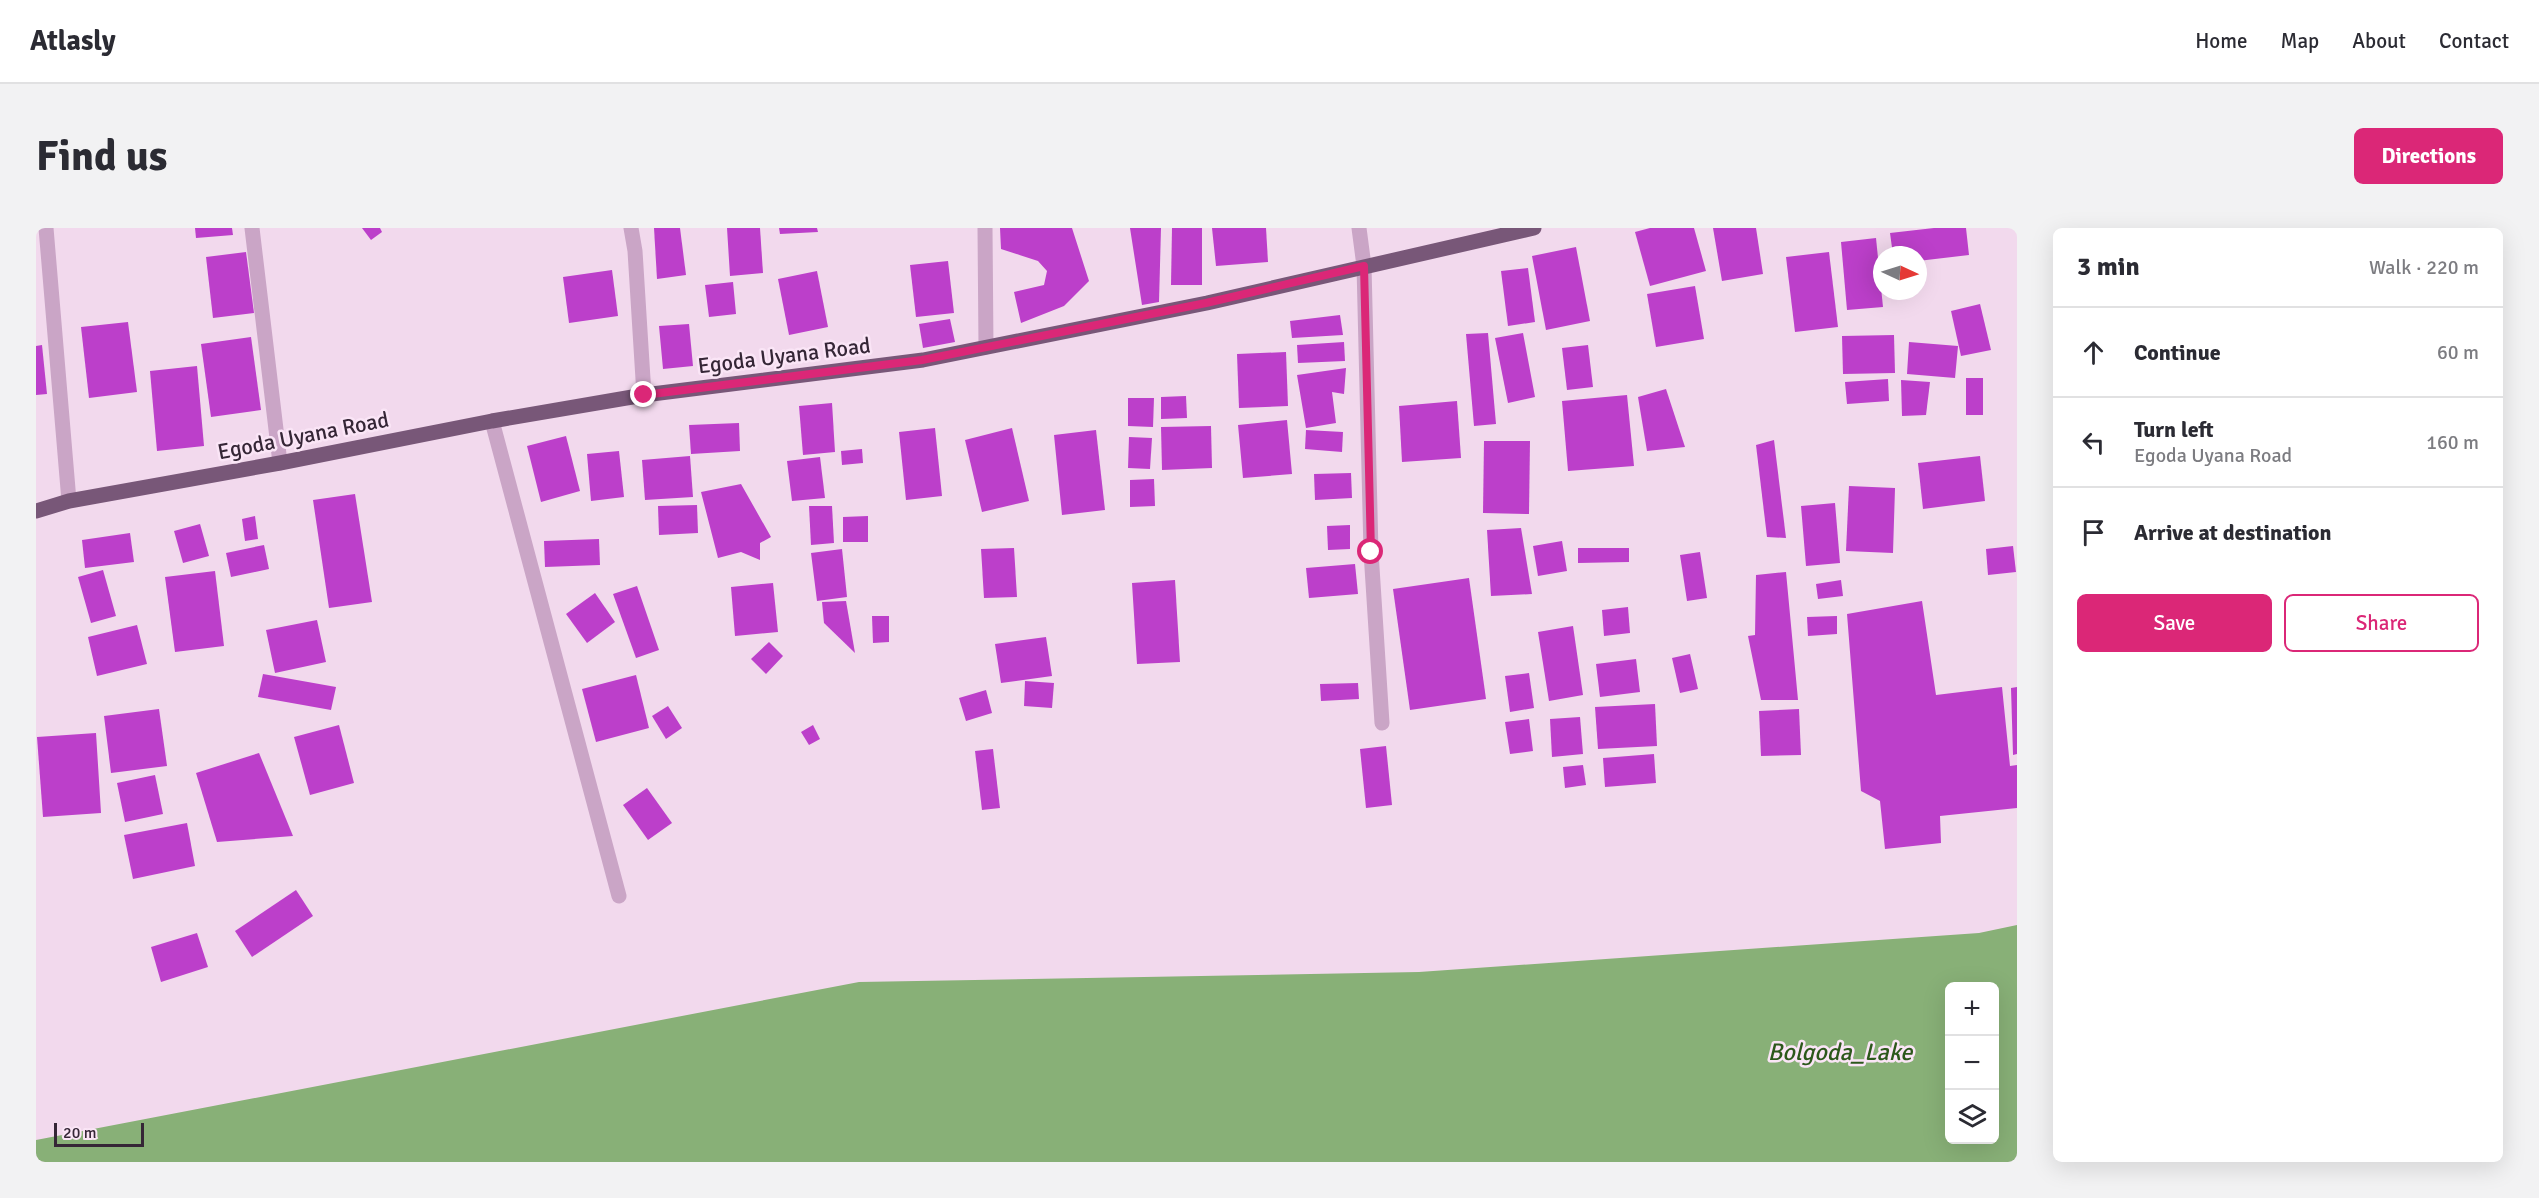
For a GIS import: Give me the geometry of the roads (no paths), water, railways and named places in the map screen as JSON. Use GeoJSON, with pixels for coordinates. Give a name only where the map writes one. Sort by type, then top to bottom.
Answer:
{"type":"FeatureCollection","features":[{"type":"Feature","properties":{"kind":"main road","name":"Egoda Uyana Road"},"geometry":{"type":"LineString","coordinates":[[36,511],[69,501],[280,464],[492,421],[644,395],[922,360],[1206,303],[1534,228]]}},
{"type":"Feature","properties":{"kind":"street"},"geometry":{"type":"LineString","coordinates":[[46,228],[69,501]]}},
{"type":"Feature","properties":{"kind":"street"},"geometry":{"type":"LineString","coordinates":[[252,228],[280,464]]}},
{"type":"Feature","properties":{"kind":"street"},"geometry":{"type":"LineString","coordinates":[[631,228],[635,250],[644,395]]}},
{"type":"Feature","properties":{"kind":"street"},"geometry":{"type":"LineString","coordinates":[[985,228],[986,347]]}},
{"type":"Feature","properties":{"kind":"street"},"geometry":{"type":"LineString","coordinates":[[1359,228],[1364,266],[1371,552],[1382,723]]}},
{"type":"Feature","properties":{"kind":"street"},"geometry":{"type":"LineString","coordinates":[[492,421],[619,896]]}},
{"type":"Feature","properties":{"kind":"water","name":"Bolgoda_Lake"},"geometry":{"type":"Polygon","coordinates":[[[2017,925],[2017,1162],[36,1162],[36,1140],[859,982],[1419,972],[1979,933],[2017,925]]]}}]}
